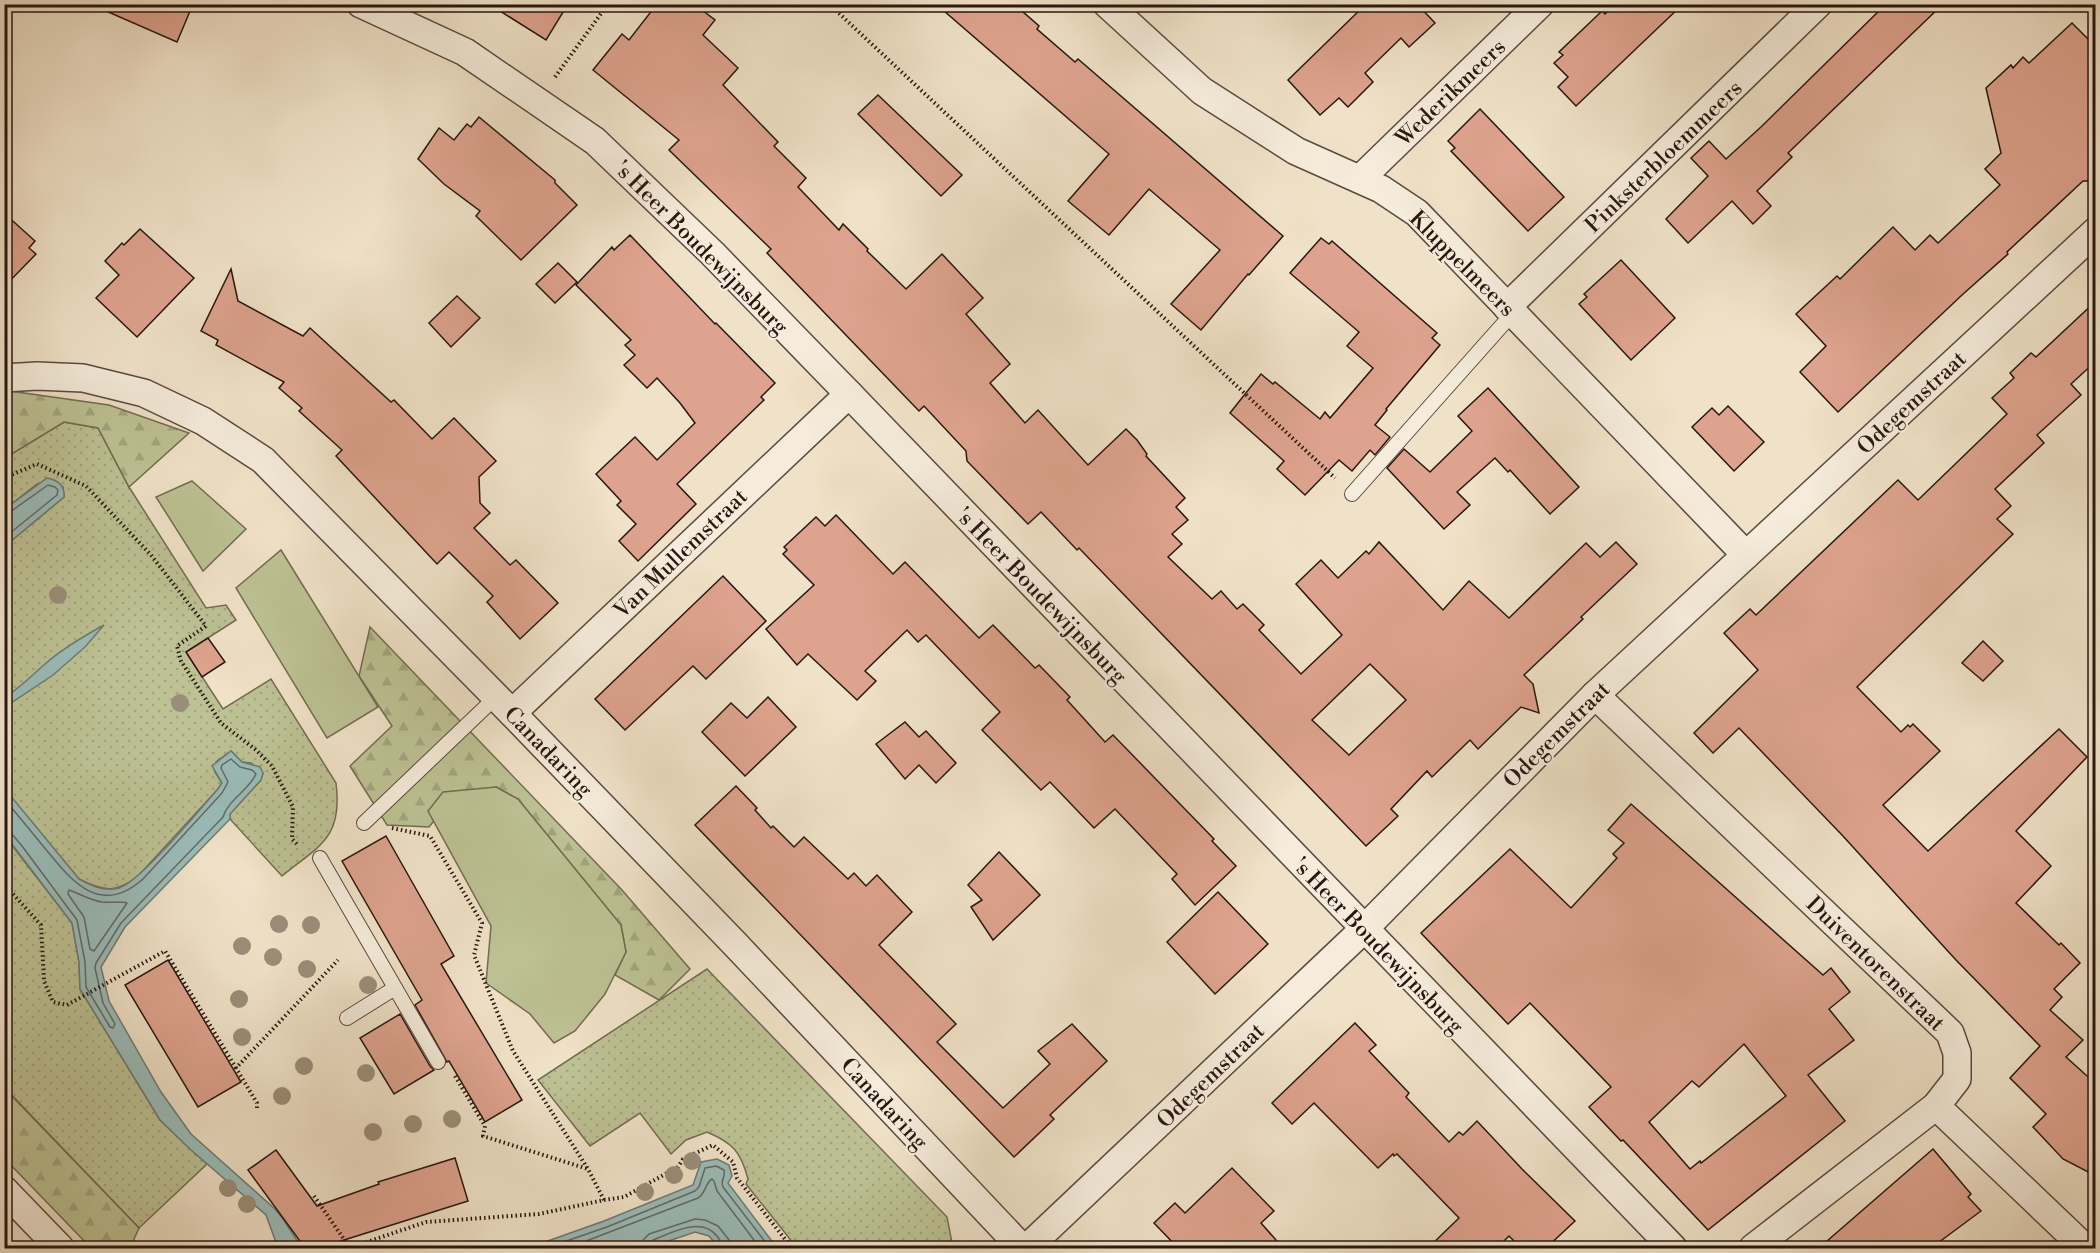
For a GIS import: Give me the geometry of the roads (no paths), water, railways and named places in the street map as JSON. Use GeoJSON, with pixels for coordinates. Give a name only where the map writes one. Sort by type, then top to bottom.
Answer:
{"type":"FeatureCollection","features":[{"type":"Feature","properties":{"kind":"street","name":"'s Heer Boudewijnsburg"},"geometry":{"type":"LineString","coordinates":[[361,4],[465,52],[595,141],[712,253],[1673,1248]]}},
{"type":"Feature","properties":{"kind":"street","name":"Kluppelmeers"},"geometry":{"type":"LineString","coordinates":[[1107,4],[1202,91],[1296,151],[1381,189],[1417,213],[1746,555]]}},
{"type":"Feature","properties":{"kind":"street","name":"Wederikmeers"},"geometry":{"type":"LineString","coordinates":[[1360,179],[1540,4]]}},
{"type":"Feature","properties":{"kind":"street","name":"Pinksterbloemmeers"},"geometry":{"type":"LineString","coordinates":[[1510,310],[1818,4]]}},
{"type":"Feature","properties":{"kind":"street","name":"Odegemstraat"},"geometry":{"type":"LineString","coordinates":[[1027,1248],[1364,929],[1595,695],[2096,231]]}},
{"type":"Feature","properties":{"kind":"street","name":"Canadaring"},"geometry":{"type":"LineString","coordinates":[[4,378],[37,376],[83,378],[144,393],[203,421],[263,460],[735,944],[1022,1248]]}},
{"type":"Feature","properties":{"kind":"street","name":"Van Mullemstraat"},"geometry":{"type":"LineString","coordinates":[[504,705],[849,394]]}},
{"type":"Feature","properties":{"kind":"street","name":"Duiventorenstraat"},"geometry":{"type":"LineString","coordinates":[[1595,695],[1950,1033],[1957,1053],[1957,1079],[1936,1106],[1753,1248]]}},
{"type":"Feature","properties":{"kind":"street"},"geometry":{"type":"LineString","coordinates":[[1936,1106],[2085,1248]]}},
{"type":"Feature","properties":{"kind":"street"},"geometry":{"type":"LineString","coordinates":[[4,1190],[60,1248]]}},
{"type":"Feature","properties":{"kind":"lane"},"geometry":{"type":"LineString","coordinates":[[1352,494],[1510,310]]}},
{"type":"Feature","properties":{"kind":"lane"},"geometry":{"type":"LineString","coordinates":[[364,823],[504,705]]}},
{"type":"Feature","properties":{"kind":"lane"},"geometry":{"type":"LineString","coordinates":[[320,858],[438,1062]]}},
{"type":"Feature","properties":{"kind":"lane"},"geometry":{"type":"LineString","coordinates":[[347,1018],[395,988]]}},
{"type":"Feature","properties":{"kind":"water"},"geometry":{"type":"Polygon","coordinates":[[[47,478],[60,484],[64,497],[5,546],[5,509],[47,478]]]}},
{"type":"Feature","properties":{"kind":"water"},"geometry":{"type":"Polygon","coordinates":[[[104,625],[85,647],[53,675],[5,707],[5,697],[59,653],[104,625]]]}},
{"type":"Feature","properties":{"kind":"water"},"geometry":{"type":"Polygon","coordinates":[[[231,751],[242,762],[260,767],[263,773],[261,780],[230,814],[230,819],[125,927],[101,967],[109,1001],[161,1092],[191,1134],[275,1209],[302,1248],[278,1248],[266,1215],[160,1120],[80,989],[79,962],[72,923],[5,835],[5,789],[79,879],[99,888],[119,888],[141,873],[155,859],[218,789],[222,783],[212,766],[231,751]]]}},
{"type":"Feature","properties":{"kind":"water"},"geometry":{"type":"Polygon","coordinates":[[[717,1159],[729,1165],[732,1176],[728,1183],[777,1248],[719,1248],[709,1236],[695,1232],[648,1248],[528,1248],[604,1221],[693,1185],[701,1162],[717,1159]]]}}]}
